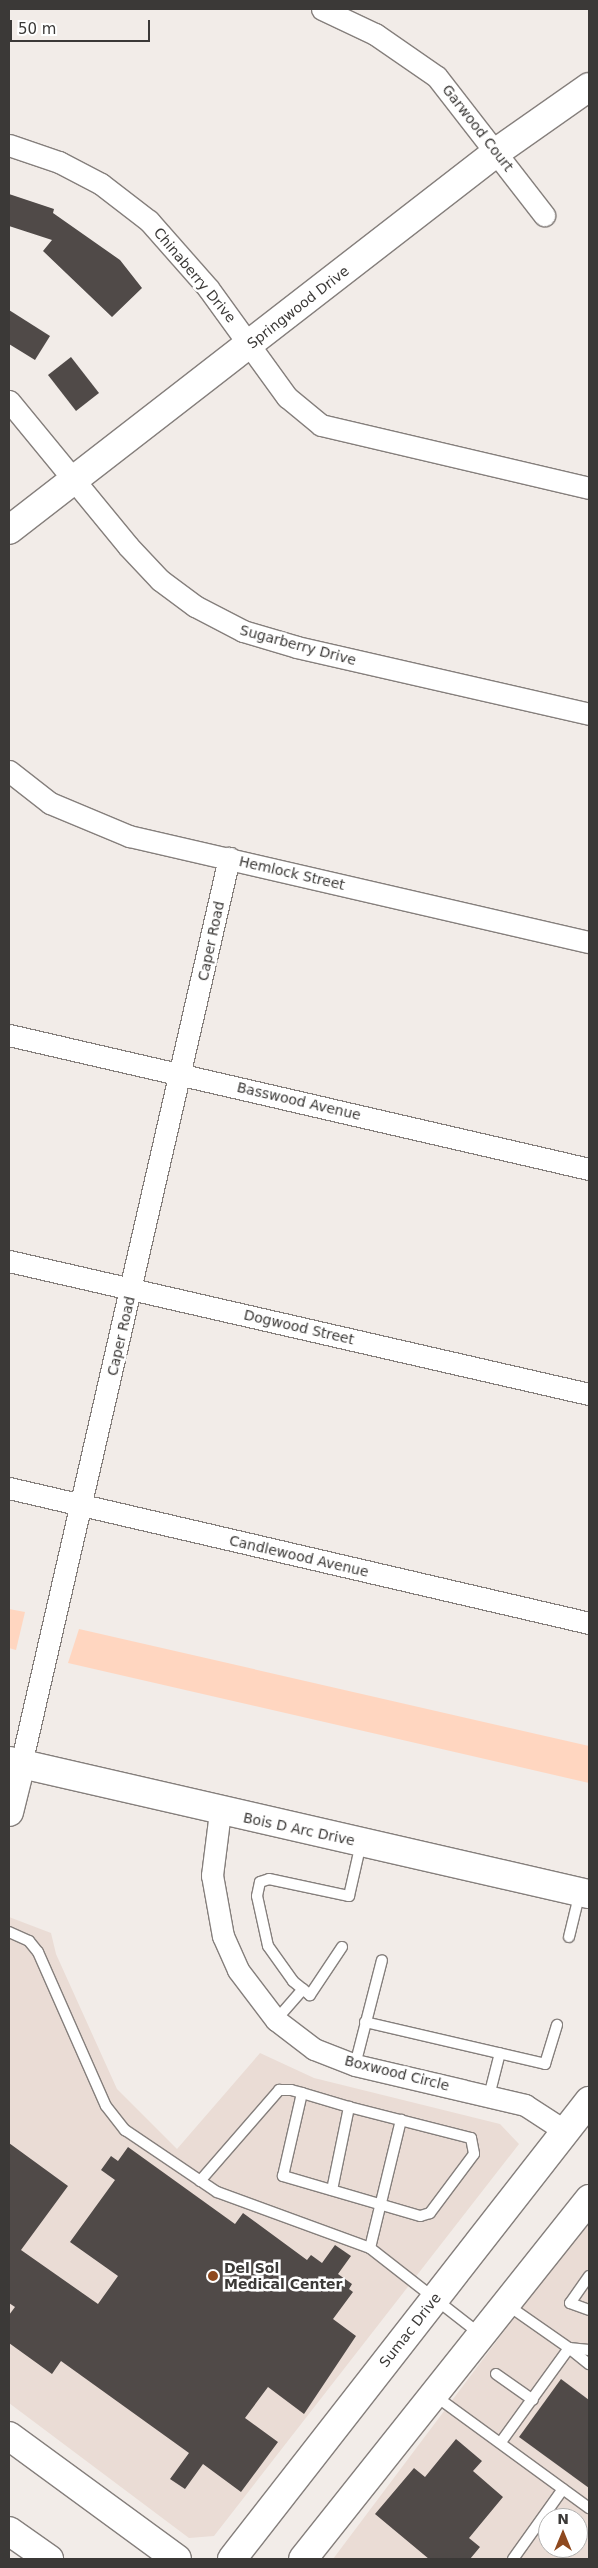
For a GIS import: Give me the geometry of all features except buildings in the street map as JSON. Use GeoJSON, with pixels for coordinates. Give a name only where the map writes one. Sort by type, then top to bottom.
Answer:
{"type":"FeatureCollection","features":[{"type":"Feature","properties":{"kind":"main road","name":"Springwood Drive"},"geometry":{"type":"LineString","coordinates":[[9,530],[498,151],[589,87]]}},
{"type":"Feature","properties":{"kind":"main road","name":"Caper Road"},"geometry":{"type":"LineString","coordinates":[[9,1812],[15,1763]]}},
{"type":"Feature","properties":{"kind":"main road","name":"Bois D Arc Drive"},"geometry":{"type":"LineString","coordinates":[[15,1763],[220,1812],[585,1893]]}},
{"type":"Feature","properties":{"kind":"main road","name":"Sumac Drive"},"geometry":{"type":"LineString","coordinates":[[232,2559],[497,2219],[577,2131],[589,2101]]}},
{"type":"Feature","properties":{"kind":"main road"},"geometry":{"type":"LineString","coordinates":[[303,2559],[589,2198]]}},
{"type":"Feature","properties":{"kind":"main road"},"geometry":{"type":"LineString","coordinates":[[9,2436],[167,2555]]}},
{"type":"Feature","properties":{"kind":"main road"},"geometry":{"type":"LineString","coordinates":[[9,2531],[49,2559]]}},
{"type":"Feature","properties":{"kind":"street","name":"Garwood Court"},"geometry":{"type":"LineString","coordinates":[[322,9],[375,34],[437,77],[498,151],[544,215]]}},
{"type":"Feature","properties":{"kind":"street","name":"Chinaberry Drive"},"geometry":{"type":"LineString","coordinates":[[9,145],[59,162],[139,212],[190,266],[250,343],[287,397],[321,425],[589,488]]}},
{"type":"Feature","properties":{"kind":"street","name":"Sugarberry Drive"},"geometry":{"type":"LineString","coordinates":[[9,401],[160,580],[242,631],[589,714]]}},
{"type":"Feature","properties":{"kind":"street","name":"Hemlock Street"},"geometry":{"type":"LineString","coordinates":[[9,771],[50,803],[90,822],[228,858],[589,942]]}},
{"type":"Feature","properties":{"kind":"street","name":"Caper Road"},"geometry":{"type":"LineString","coordinates":[[15,1763],[82,1505],[182,1074],[228,858]]}},
{"type":"Feature","properties":{"kind":"street","name":"Basswood Avenue"},"geometry":{"type":"LineString","coordinates":[[9,1035],[589,1169]]}},
{"type":"Feature","properties":{"kind":"street","name":"Dogwood Street"},"geometry":{"type":"LineString","coordinates":[[9,1261],[589,1394]]}},
{"type":"Feature","properties":{"kind":"street","name":"Candlewood Avenue"},"geometry":{"type":"LineString","coordinates":[[9,1488],[589,1623]]}},
{"type":"Feature","properties":{"kind":"street","name":"Boxwood Circle"},"geometry":{"type":"LineString","coordinates":[[220,1812],[212,1875],[224,1936],[238,1970],[276,2020],[314,2049],[355,2065],[525,2104],[577,2131]]}},
{"type":"Feature","properties":{"kind":"lane"},"geometry":{"type":"LineString","coordinates":[[342,1947],[310,1994],[303,1989],[263,1934],[256,1896],[260,1882],[270,1879],[349,1896],[361,1843]]}},
{"type":"Feature","properties":{"kind":"lane"},"geometry":{"type":"LineString","coordinates":[[569,1937],[585,1893]]}},
{"type":"Feature","properties":{"kind":"lane"},"geometry":{"type":"LineString","coordinates":[[9,1932],[28,1941],[38,1952],[114,2117],[200,2181],[240,2202],[335,2232],[370,2248],[436,2297],[480,2334]]}},
{"type":"Feature","properties":{"kind":"lane"},"geometry":{"type":"LineString","coordinates":[[355,2065],[382,1960]]}},
{"type":"Feature","properties":{"kind":"lane"},"geometry":{"type":"LineString","coordinates":[[276,2020],[303,1989]]}},
{"type":"Feature","properties":{"kind":"lane"},"geometry":{"type":"LineString","coordinates":[[365,2022],[545,2064],[557,2025]]}},
{"type":"Feature","properties":{"kind":"lane"},"geometry":{"type":"LineString","coordinates":[[489,2096],[500,2053]]}},
{"type":"Feature","properties":{"kind":"lane"},"geometry":{"type":"LineString","coordinates":[[200,2181],[270,2098],[279,2090],[302,2093],[471,2138],[474,2154],[430,2213],[420,2216],[284,2176],[302,2093]]}},
{"type":"Feature","properties":{"kind":"lane"},"geometry":{"type":"LineString","coordinates":[[332,2190],[350,2107]]}},
{"type":"Feature","properties":{"kind":"lane"},"geometry":{"type":"LineString","coordinates":[[370,2248],[401,2120]]}},
{"type":"Feature","properties":{"kind":"lane"},"geometry":{"type":"LineString","coordinates":[[589,2276],[570,2303],[589,2310]]}},
{"type":"Feature","properties":{"kind":"lane"},"geometry":{"type":"LineString","coordinates":[[505,2303],[589,2364]]}},
{"type":"Feature","properties":{"kind":"lane"},"geometry":{"type":"LineString","coordinates":[[569,2348],[589,2350]]}},
{"type":"Feature","properties":{"kind":"lane"},"geometry":{"type":"LineString","coordinates":[[501,2442],[569,2348]]}},
{"type":"Feature","properties":{"kind":"lane"},"geometry":{"type":"LineString","coordinates":[[496,2374],[532,2400]]}},
{"type":"Feature","properties":{"kind":"lane"},"geometry":{"type":"LineString","coordinates":[[433,2394],[589,2508]]}},
{"type":"Feature","properties":{"kind":"lane"},"geometry":{"type":"LineString","coordinates":[[513,2559],[563,2488]]}},
{"type":"Feature","properties":{"kind":"shaded area"},"geometry":{"type":"Polygon","coordinates":[[[9,1609],[25,1612],[16,1650],[9,1648],[9,1609]]]}},
{"type":"Feature","properties":{"kind":"shaded area"},"geometry":{"type":"Polygon","coordinates":[[[79,1629],[589,1746],[589,1783],[68,1663],[79,1629]]]}},
{"type":"Feature","properties":{"kind":"shaded area","name":"Del Sol Medical Center"},"geometry":{"type":"Polygon","coordinates":[[[9,1917],[51,1933],[56,1954],[117,2089],[177,2149],[260,2053],[314,2078],[500,2124],[519,2144],[214,2536],[189,2538],[9,2403],[9,1917]]]}},
{"type":"Feature","properties":{"kind":"shaded area"},"geometry":{"type":"Polygon","coordinates":[[[589,2218],[589,2559],[333,2559],[589,2218]]]}},
{"type":"Feature","properties":{"kind":"place","name":"Del Sol Medical Center"},"geometry":{"type":"Point","coordinates":[213,2276]}}]}
